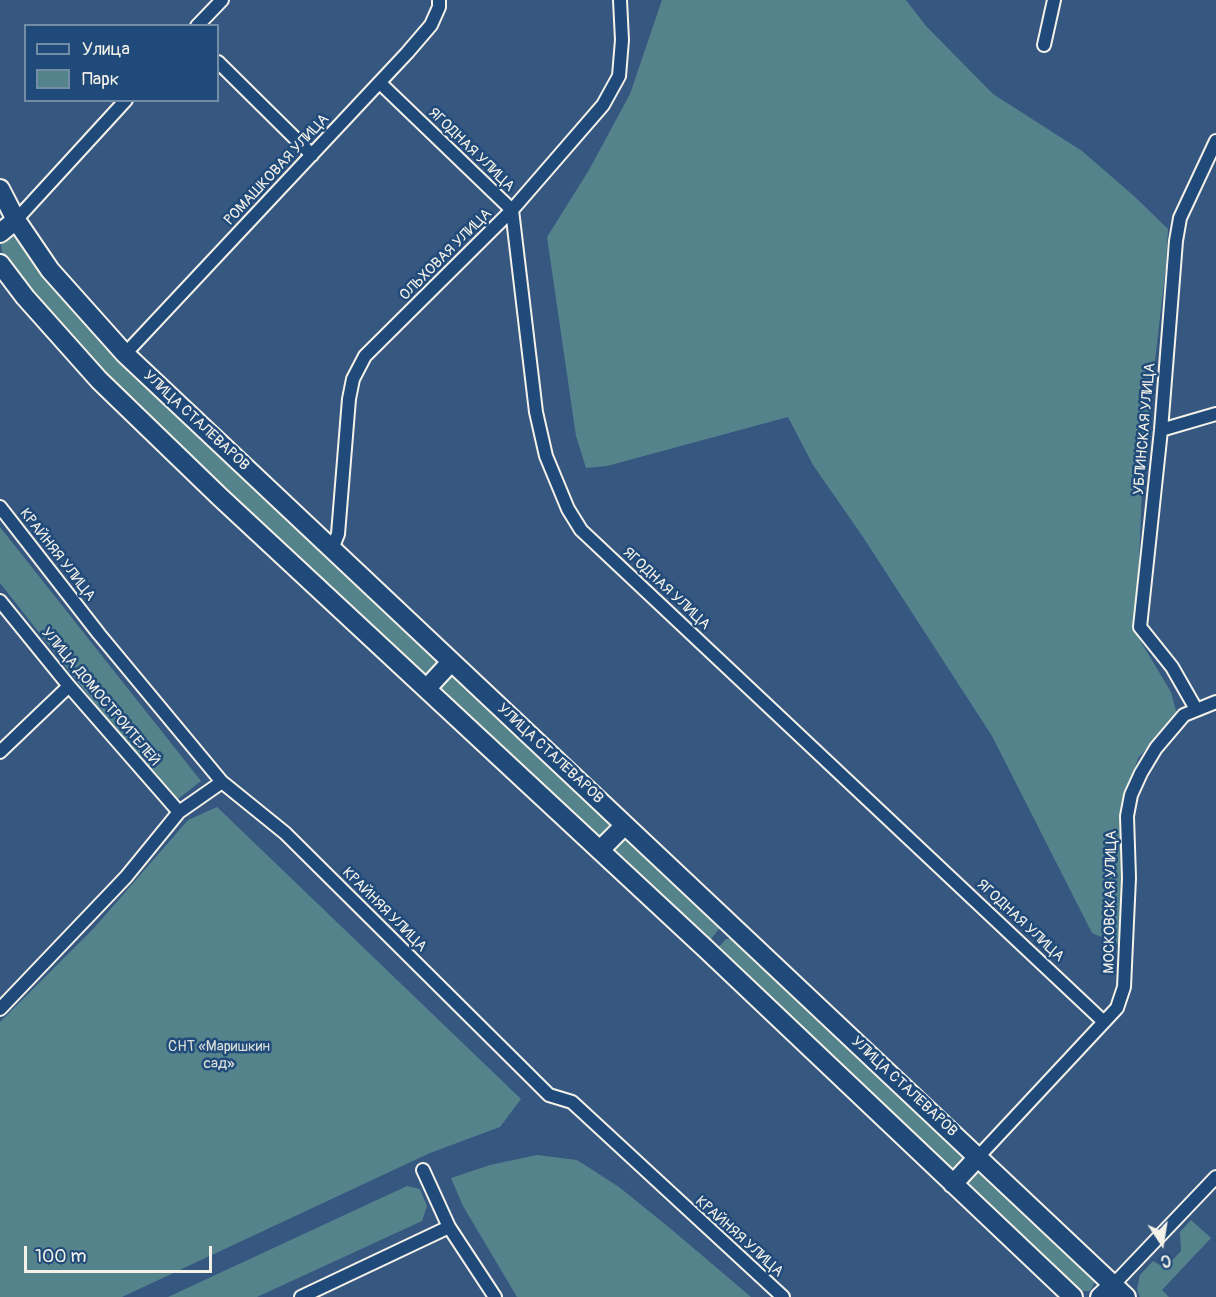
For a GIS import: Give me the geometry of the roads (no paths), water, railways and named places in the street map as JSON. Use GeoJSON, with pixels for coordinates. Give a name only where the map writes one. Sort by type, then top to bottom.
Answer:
{"type":"FeatureCollection","features":[{"type":"Feature","properties":{"kind":"main road","name":"УЛИЦА СТАЛЕВАРОВ"},"geometry":{"type":"LineString","coordinates":[[0,189],[16,220],[50,270],[125,354],[978,1157],[1113,1293]]}},
{"type":"Feature","properties":{"kind":"main road"},"geometry":{"type":"LineString","coordinates":[[0,233],[16,220]]}},
{"type":"Feature","properties":{"kind":"main road"},"geometry":{"type":"LineString","coordinates":[[0,264],[25,297],[99,380],[1073,1297]]}},
{"type":"Feature","properties":{"kind":"main road"},"geometry":{"type":"LineString","coordinates":[[427,688],[451,662]]}},
{"type":"Feature","properties":{"kind":"main road"},"geometry":{"type":"LineString","coordinates":[[600,850],[625,825]]}},
{"type":"Feature","properties":{"kind":"main road"},"geometry":{"type":"LineString","coordinates":[[953,1184],[978,1157]]}},
{"type":"Feature","properties":{"kind":"street"},"geometry":{"type":"LineString","coordinates":[[200,24],[222,0]]}},
{"type":"Feature","properties":{"kind":"street","name":"РОМАШКОВАЯ УЛИЦА"},"geometry":{"type":"LineString","coordinates":[[125,354],[431,26],[439,7],[439,0]]}},
{"type":"Feature","properties":{"kind":"street","name":"ОЛЬХОВАЯ УЛИЦА"},"geometry":{"type":"LineString","coordinates":[[332,549],[338,534],[349,399],[353,380],[365,356],[512,210],[603,105],[619,76],[622,40],[620,0]]}},
{"type":"Feature","properties":{"kind":"street"},"geometry":{"type":"LineString","coordinates":[[1044,45],[1054,0]]}},
{"type":"Feature","properties":{"kind":"street"},"geometry":{"type":"LineString","coordinates":[[219,64],[312,155]]}},
{"type":"Feature","properties":{"kind":"street","name":"ЯГОДНАЯ УЛИЦА"},"geometry":{"type":"LineString","coordinates":[[380,83],[512,210],[536,412],[546,456],[568,509],[581,530],[1104,1022]]}},
{"type":"Feature","properties":{"kind":"street"},"geometry":{"type":"LineString","coordinates":[[16,220],[124,102]]}},
{"type":"Feature","properties":{"kind":"street","name":"УБЛИНСКАЯ УЛИЦА"},"geometry":{"type":"LineString","coordinates":[[1196,709],[1172,667],[1140,627],[1161,429],[1176,241],[1180,218],[1216,141]]}},
{"type":"Feature","properties":{"kind":"street"},"geometry":{"type":"LineString","coordinates":[[1161,429],[1216,414]]}},
{"type":"Feature","properties":{"kind":"street","name":"КРАЙНЯЯ УЛИЦА"},"geometry":{"type":"LineString","coordinates":[[0,507],[99,634],[222,782],[285,833],[549,1095],[572,1102],[783,1297]]}},
{"type":"Feature","properties":{"kind":"street","name":"УЛИЦА ДОМОСТРОИТЕЛЕЙ"},"geometry":{"type":"LineString","coordinates":[[0,601],[69,686],[179,812]]}},
{"type":"Feature","properties":{"kind":"street"},"geometry":{"type":"LineString","coordinates":[[0,752],[69,686]]}},
{"type":"Feature","properties":{"kind":"street","name":"МОСКОВСКАЯ УЛИЦА"},"geometry":{"type":"LineString","coordinates":[[978,1157],[1118,1008],[1124,987],[1130,878],[1127,816],[1131,795],[1156,748],[1185,715],[1216,702]]}},
{"type":"Feature","properties":{"kind":"street"},"geometry":{"type":"LineString","coordinates":[[0,1009],[126,877],[179,812],[222,782]]}},
{"type":"Feature","properties":{"kind":"street"},"geometry":{"type":"LineString","coordinates":[[423,1170],[449,1227],[495,1297]]}},
{"type":"Feature","properties":{"kind":"street"},"geometry":{"type":"LineString","coordinates":[[1113,1293],[1216,1177]]}},
{"type":"Feature","properties":{"kind":"street"},"geometry":{"type":"LineString","coordinates":[[301,1297],[449,1227]]}},
{"type":"Feature","properties":{"kind":"park label","name":"СНТ «Маришкин сад»"},"geometry":{"type":"Point","coordinates":[219,1056]}}]}
